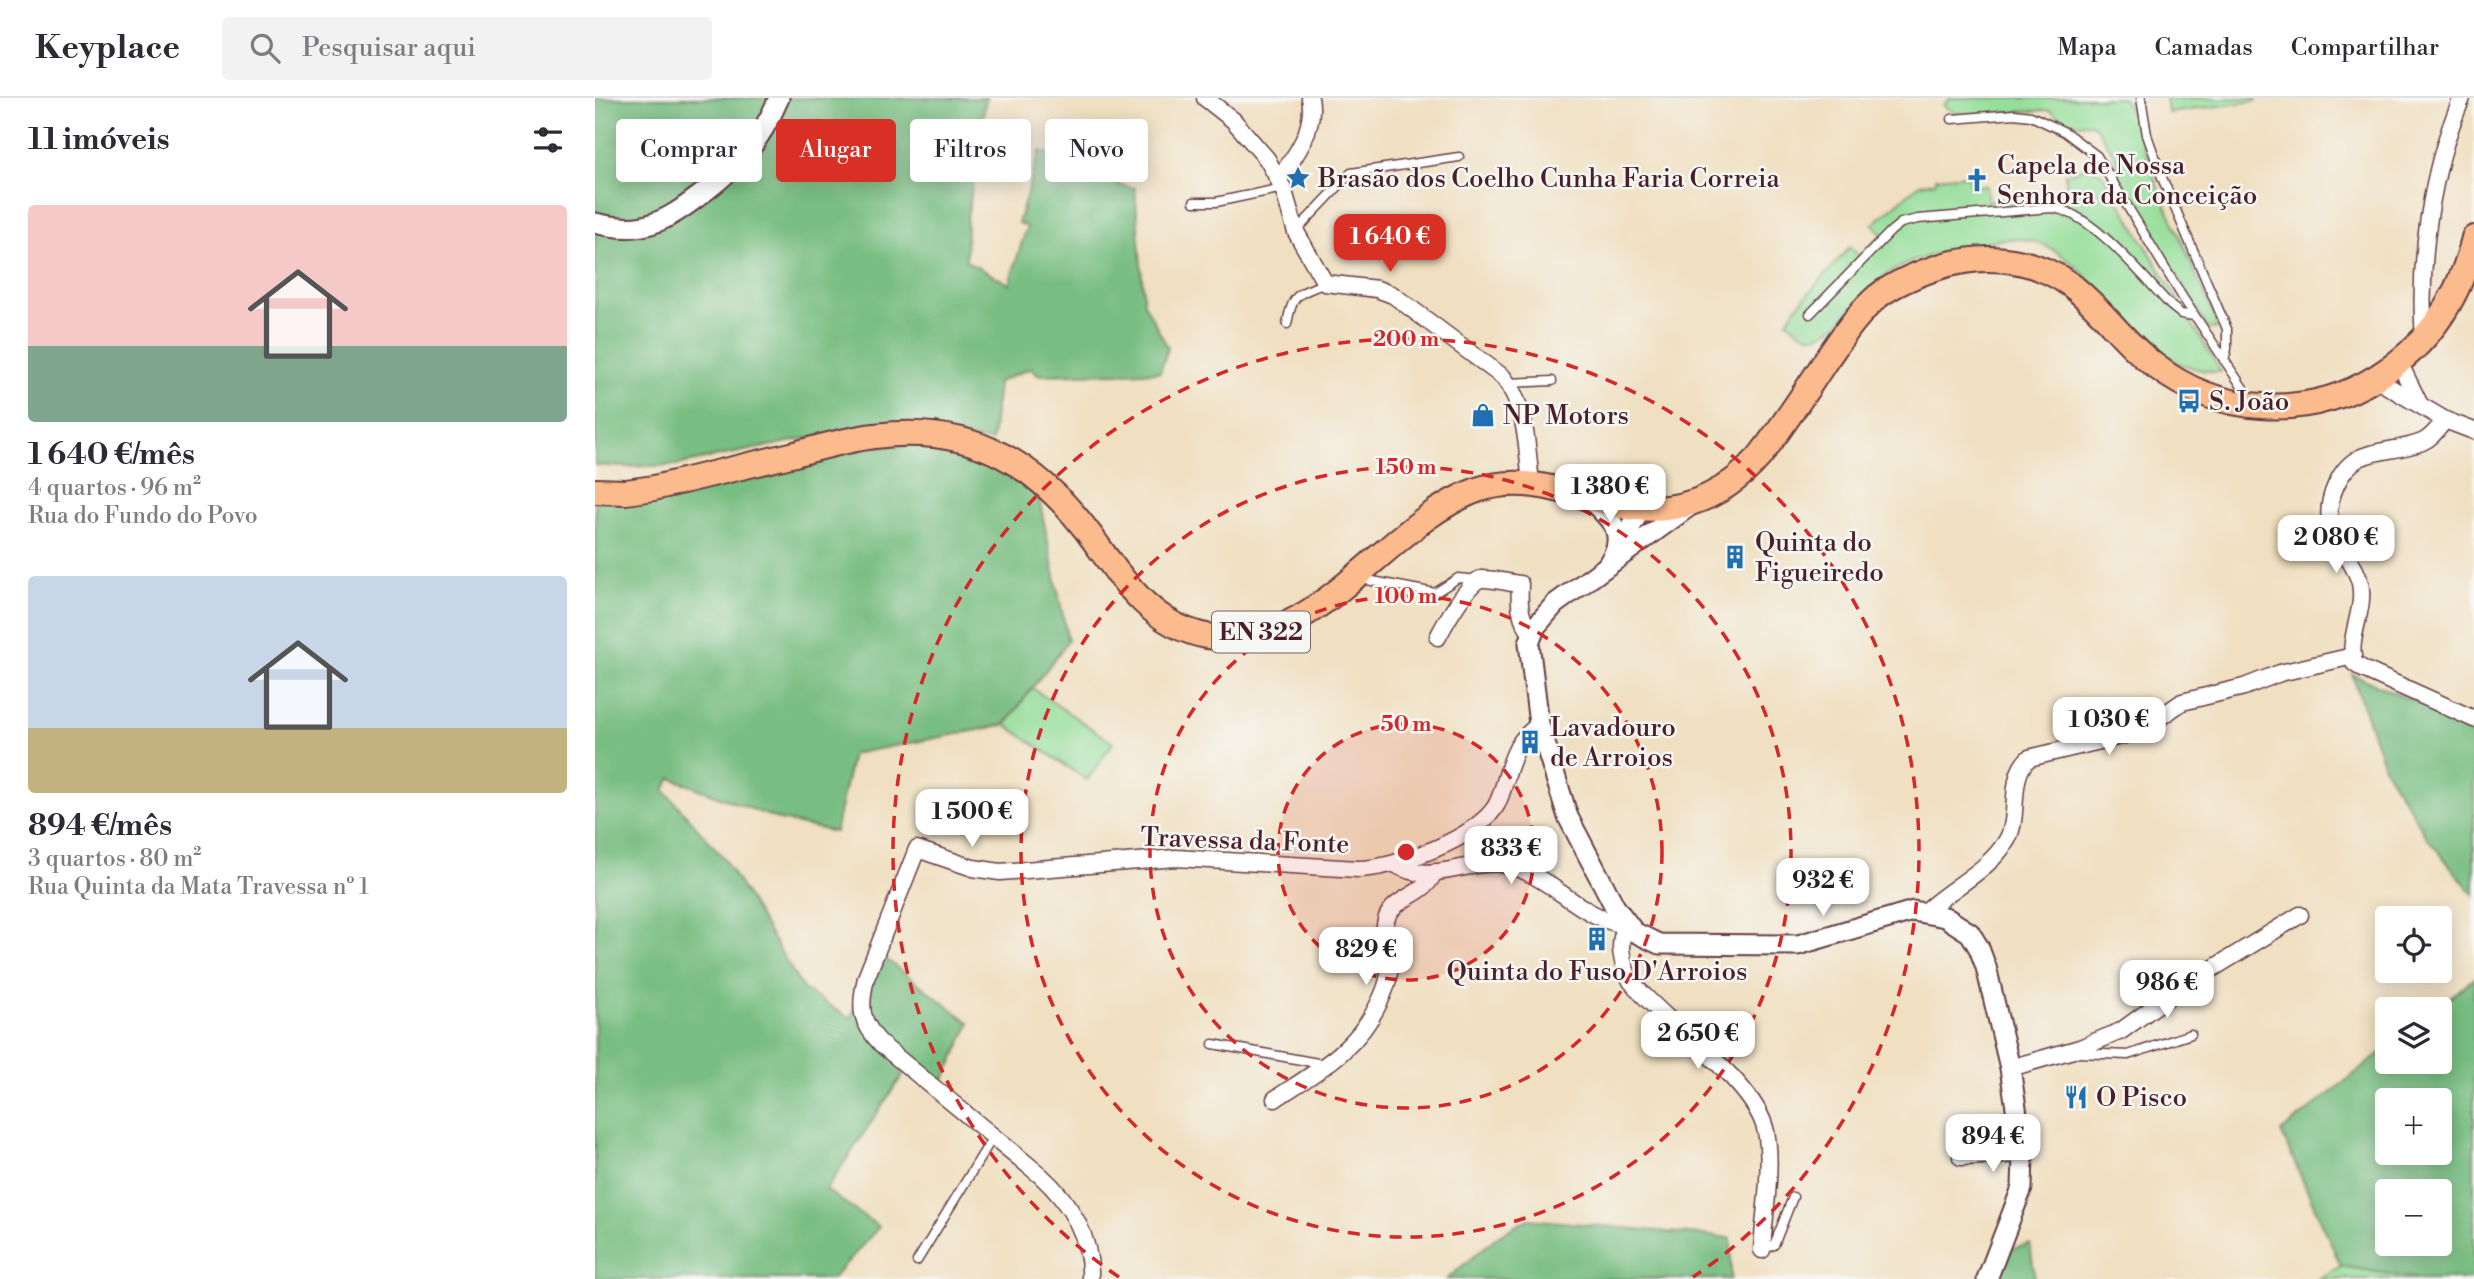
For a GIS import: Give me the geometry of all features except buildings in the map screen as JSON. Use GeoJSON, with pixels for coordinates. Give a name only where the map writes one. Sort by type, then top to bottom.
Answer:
{"type":"FeatureCollection","features":[{"type":"Feature","properties":{"kind":"main road","name":"EN 322"},"geometry":{"type":"LineString","coordinates":[[603,492],[654,488],[859,438],[917,434],[975,444],[1001,454],[1043,482],[1068,506],[1133,593],[1165,619],[1210,636],[1252,635],[1272,629],[1308,611],[1430,516],[1457,499],[1495,486],[1546,485],[1611,504],[1641,509],[1666,508],[1695,502],[1726,488],[1754,463],[1844,335],[1871,303],[1910,277],[1964,261],[2001,259],[2033,265],[2052,272],[2077,288],[2161,371],[2213,397],[2255,406],[2289,407],[2350,391],[2399,362],[2424,340],[2459,285],[2474,238]]}},
{"type":"Feature","properties":{"kind":"street"},"geometry":{"type":"LineString","coordinates":[[595,223],[635,228],[665,219],[680,210],[724,178],[743,160],[768,124],[779,98]]}},
{"type":"Feature","properties":{"kind":"street"},"geometry":{"type":"LineString","coordinates":[[1205,98],[1244,131],[1262,151],[1281,183],[1296,232],[1325,283],[1377,289],[1393,295],[1489,365],[1508,383],[1516,398],[1521,417],[1531,484]]}},
{"type":"Feature","properties":{"kind":"street"},"geometry":{"type":"LineString","coordinates":[[1281,183],[1303,140],[1311,117],[1310,98]]}},
{"type":"Feature","properties":{"kind":"street"},"geometry":{"type":"LineString","coordinates":[[2424,340],[2422,302],[2429,224],[2446,143],[2462,98]]}},
{"type":"Feature","properties":{"kind":"street"},"geometry":{"type":"LineString","coordinates":[[2399,362],[2419,403]]}},
{"type":"Feature","properties":{"kind":"street"},"geometry":{"type":"LineString","coordinates":[[2374,378],[2445,420],[2474,431]]}},
{"type":"Feature","properties":{"kind":"street"},"geometry":{"type":"LineString","coordinates":[[2445,420],[2434,434],[2422,442],[2355,459],[2345,469],[2334,489],[2330,512],[2332,527],[2357,575],[2361,589],[2353,656],[2356,665],[2474,719]]}},
{"type":"Feature","properties":{"kind":"street"},"geometry":{"type":"LineString","coordinates":[[1585,496],[1616,528],[1618,541],[1606,565]]}},
{"type":"Feature","properties":{"kind":"street"},"geometry":{"type":"LineString","coordinates":[[1695,502],[1547,611],[1532,634],[1529,650],[1539,724],[1568,817],[1627,925],[1649,942],[1668,946],[1788,946],[1821,939],[1902,913],[1925,912],[1955,921],[1975,939],[1986,967],[2010,1068],[2024,1154],[2022,1188],[1987,1279]]}},
{"type":"Feature","properties":{"kind":"street"},"geometry":{"type":"LineString","coordinates":[[1606,565],[1641,509],[1646,516],[1646,524],[1632,548]]}},
{"type":"Feature","properties":{"kind":"street"},"geometry":{"type":"LineString","coordinates":[[1438,636],[1447,618],[1479,580],[1520,584],[1521,612],[1532,634]]}},
{"type":"Feature","properties":{"kind":"street"},"geometry":{"type":"LineString","coordinates":[[1925,912],[2001,849],[2011,832],[2019,771],[2029,758],[2125,735],[2152,723],[2177,704],[2189,700],[2244,687],[2280,673],[2353,656]]}},
{"type":"Feature","properties":{"kind":"street","name":"Travessa da Fonte"},"geometry":{"type":"LineString","coordinates":[[1090,1279],[1088,1249],[1080,1228],[1068,1206],[1041,1175],[882,1045],[865,1025],[862,996],[866,978],[917,849],[973,868],[1000,872],[1176,858],[1358,869],[1395,864],[1462,835],[1486,818],[1498,802],[1518,746],[1539,724]]}},
{"type":"Feature","properties":{"kind":"street"},"geometry":{"type":"LineString","coordinates":[[1395,864],[1413,872],[1434,872],[1492,864],[1510,866],[1535,877],[1602,919],[1627,925]]}},
{"type":"Feature","properties":{"kind":"street"},"geometry":{"type":"LineString","coordinates":[[1275,1099],[1341,1054],[1359,1036],[1385,989],[1389,969],[1385,931],[1389,914],[1397,905],[1424,888],[1434,872]]}},
{"type":"Feature","properties":{"kind":"street"},"geometry":{"type":"LineString","coordinates":[[2010,1068],[2066,1052],[2121,1031],[2176,991],[2300,915]]}},
{"type":"Feature","properties":{"kind":"street"},"geometry":{"type":"LineString","coordinates":[[1627,925],[1621,940],[1625,969],[1631,981],[1744,1091],[1763,1121],[1768,1148],[1762,1250]]}},
{"type":"Feature","properties":{"kind":"street"},"geometry":{"type":"LineString","coordinates":[[1961,1157],[2024,1154]]}},
{"type":"Feature","properties":{"kind":"lane"},"geometry":{"type":"LineString","coordinates":[[2141,98],[2147,135],[2163,180],[2227,329],[2224,360]]}},
{"type":"Feature","properties":{"kind":"lane"},"geometry":{"type":"LineString","coordinates":[[1952,119],[2014,114],[2031,116],[2056,126],[2104,164],[2194,316],[2255,406]]}},
{"type":"Feature","properties":{"kind":"lane"},"geometry":{"type":"LineString","coordinates":[[1296,232],[1351,173],[1459,157]]}},
{"type":"Feature","properties":{"kind":"lane"},"geometry":{"type":"LineString","coordinates":[[1194,202],[1216,202],[1281,183]]}},
{"type":"Feature","properties":{"kind":"lane"},"geometry":{"type":"LineString","coordinates":[[1810,314],[1891,230],[1901,223],[1918,219],[2051,208],[2071,213],[2092,226],[2171,306],[2181,314],[2194,316]]}},
{"type":"Feature","properties":{"kind":"lane"},"geometry":{"type":"LineString","coordinates":[[1287,324],[1290,305],[1295,296],[1325,283]]}},
{"type":"Feature","properties":{"kind":"lane"},"geometry":{"type":"LineString","coordinates":[[1508,383],[1552,381]]}},
{"type":"Feature","properties":{"kind":"lane"},"geometry":{"type":"LineString","coordinates":[[1355,577],[1435,593],[1458,578],[1479,580]]}},
{"type":"Feature","properties":{"kind":"lane"},"geometry":{"type":"LineString","coordinates":[[2066,1052],[2128,1055],[2191,1034]]}},
{"type":"Feature","properties":{"kind":"lane"},"geometry":{"type":"LineString","coordinates":[[1213,1044],[1326,1065]]}},
{"type":"Feature","properties":{"kind":"lane"},"geometry":{"type":"LineString","coordinates":[[917,1261],[993,1137]]}},
{"type":"Feature","properties":{"kind":"lane"},"geometry":{"type":"LineString","coordinates":[[1762,1250],[1772,1248],[1776,1242],[1793,1197]]}},
{"type":"Feature","properties":{"kind":"green space"},"geometry":{"type":"Polygon","coordinates":[[[595,98],[986,98],[983,119],[910,119],[910,182],[973,182],[967,218],[966,261],[1009,284],[1027,226],[1018,223],[1040,151],[1045,153],[1045,182],[1117,182],[1135,188],[1144,303],[1168,348],[1160,372],[1039,375],[1031,368],[998,382],[992,441],[862,427],[676,465],[595,465],[595,98]]]}},
{"type":"Feature","properties":{"kind":"green space"},"geometry":{"type":"Polygon","coordinates":[[[1950,98],[2123,98],[2133,116],[2159,190],[2216,319],[2216,329],[2208,328],[2118,177],[2116,157],[2096,127],[2088,123],[2069,125],[2050,110],[1963,115],[1943,105],[1950,98]]]}},
{"type":"Feature","properties":{"kind":"green space"},"geometry":{"type":"Polygon","coordinates":[[[2166,98],[2256,98],[2256,101],[2168,113],[2166,98]]]}},
{"type":"Feature","properties":{"kind":"green space"},"geometry":{"type":"Polygon","coordinates":[[[2087,167],[2099,171],[2106,179],[2221,372],[2186,366],[2157,350],[2065,258],[2039,243],[2008,239],[1932,255],[1895,269],[1873,285],[1835,326],[1819,335],[1805,334],[1787,321],[1850,247],[1860,257],[1882,234],[1873,224],[1920,184],[1936,182],[1936,178],[1968,175],[1970,187],[1986,185],[1988,201],[2014,198],[2016,205],[2068,199],[2065,174],[2087,167]]]}},
{"type":"Feature","properties":{"kind":"green space"},"geometry":{"type":"Polygon","coordinates":[[[924,444],[973,454],[1008,471],[1038,493],[1068,641],[1004,725],[852,754],[835,832],[780,820],[671,778],[664,790],[723,857],[803,989],[850,1018],[883,957],[970,1023],[943,1082],[912,1061],[826,1190],[879,1227],[832,1279],[595,1279],[595,497],[871,447],[924,444]]]}},
{"type":"Feature","properties":{"kind":"green space"},"geometry":{"type":"Polygon","coordinates":[[[2352,674],[2474,727],[2474,895],[2429,840],[2385,769],[2352,674]]]}},
{"type":"Feature","properties":{"kind":"green space"},"geometry":{"type":"Polygon","coordinates":[[[1032,688],[1113,743],[1087,780],[1006,725],[1032,688]]]}},
{"type":"Feature","properties":{"kind":"green space"},"geometry":{"type":"Polygon","coordinates":[[[2474,978],[2474,1279],[2420,1279],[2341,1266],[2281,1132],[2375,1058],[2375,1074],[2452,1074],[2450,997],[2474,978]]]}},
{"type":"Feature","properties":{"kind":"green space"},"geometry":{"type":"Polygon","coordinates":[[[1528,1219],[1731,1238],[1731,1279],[1447,1279],[1499,1235],[1528,1219]]]}},
{"type":"Feature","properties":{"kind":"green space"},"geometry":{"type":"Polygon","coordinates":[[[2030,1244],[2035,1279],[1996,1279],[2009,1249],[2030,1244]]]}},
{"type":"Feature","properties":{"kind":"green space"},"geometry":{"type":"Polygon","coordinates":[[[2341,1266],[2420,1279],[2318,1279],[2341,1266]]]}},
{"type":"Feature","properties":{"kind":"place","name":"Brasão dos Coelho Cunha Faria Correia"},"geometry":{"type":"Point","coordinates":[1298,178]}},
{"type":"Feature","properties":{"kind":"place","name":"Capela de Nossa Senhora da Conceição"},"geometry":{"type":"Point","coordinates":[1977,180]}},
{"type":"Feature","properties":{"kind":"place","name":"S. João"},"geometry":{"type":"Point","coordinates":[2189,401]}},
{"type":"Feature","properties":{"kind":"place","name":"NP Motors"},"geometry":{"type":"Point","coordinates":[1483,415]}},
{"type":"Feature","properties":{"kind":"place","name":"Quinta do Figueiredo"},"geometry":{"type":"Point","coordinates":[1735,557]}},
{"type":"Feature","properties":{"kind":"place","name":"Lavadouro de Arroios"},"geometry":{"type":"Point","coordinates":[1530,742]}},
{"type":"Feature","properties":{"kind":"place","name":"Quinta do Fuso D'Arroios"},"geometry":{"type":"Point","coordinates":[1597,939]}},
{"type":"Feature","properties":{"kind":"place","name":"O Pisco"},"geometry":{"type":"Point","coordinates":[2076,1097]}}]}
